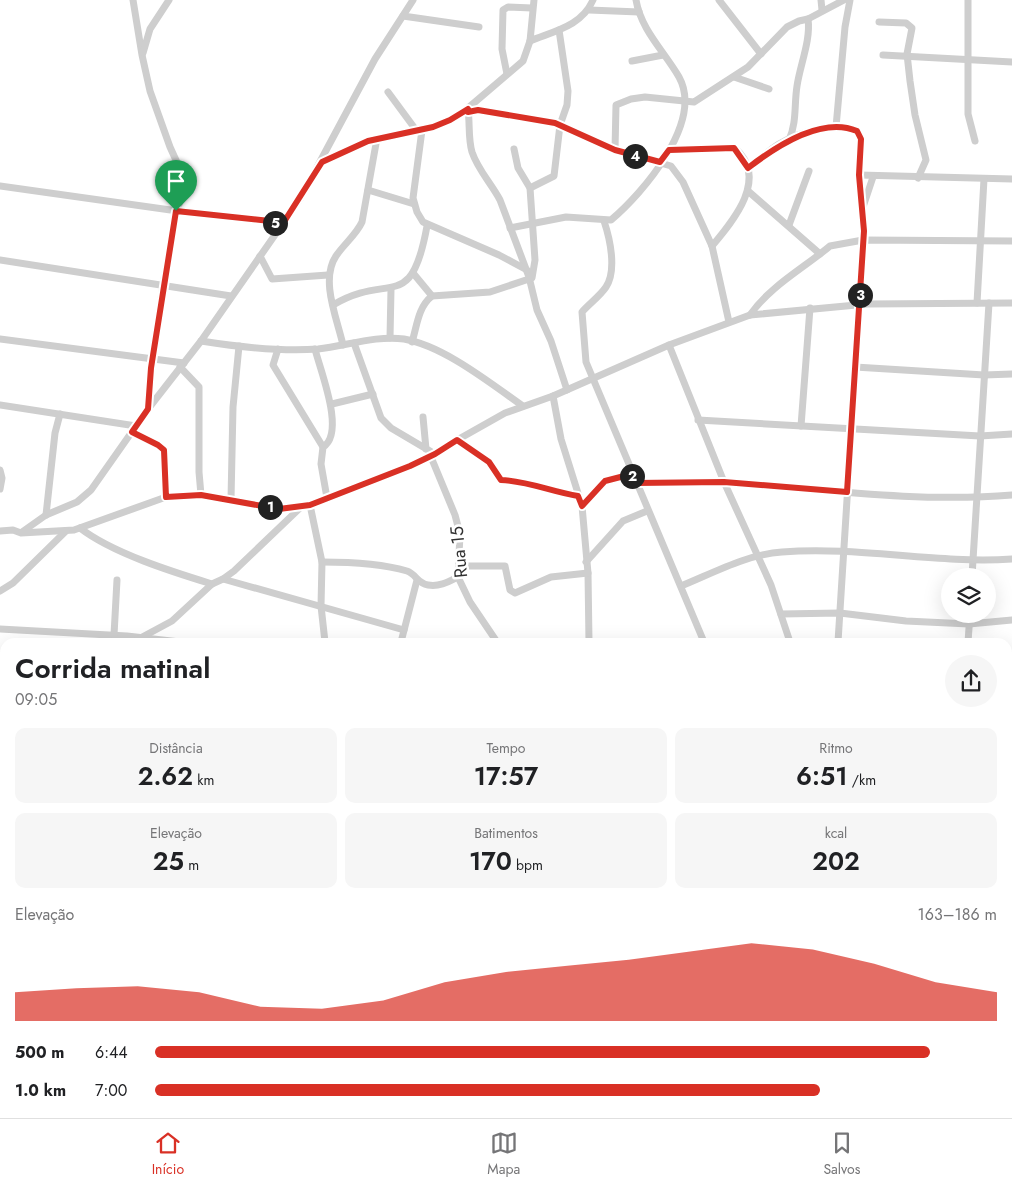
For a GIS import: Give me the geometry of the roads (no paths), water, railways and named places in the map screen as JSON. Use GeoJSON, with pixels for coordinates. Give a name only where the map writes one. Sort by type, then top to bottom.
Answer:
{"type":"FeatureCollection","features":[{"type":"Feature","properties":{"kind":"street"},"geometry":{"type":"LineString","coordinates":[[133,0],[142,56],[158,116],[185,180],[183,195],[176,211],[163,285],[148,409]]}},
{"type":"Feature","properties":{"kind":"street"},"geometry":{"type":"LineString","coordinates":[[142,56],[150,29],[169,0]]}},
{"type":"Feature","properties":{"kind":"street"},"geometry":{"type":"LineString","coordinates":[[21,533],[46,515],[77,502],[85,495],[201,341],[282,225],[322,162],[375,59],[413,0]]}},
{"type":"Feature","properties":{"kind":"street"},"geometry":{"type":"LineString","coordinates":[[322,162],[377,138],[419,130],[450,120],[468,110],[523,61],[530,41],[534,0]]}},
{"type":"Feature","properties":{"kind":"street"},"geometry":{"type":"LineString","coordinates":[[530,41],[558,30],[583,17],[589,10],[593,0]]}},
{"type":"Feature","properties":{"kind":"street"},"geometry":{"type":"LineString","coordinates":[[510,228],[566,217],[611,220],[650,179],[669,150],[676,136],[685,102],[680,78],[663,55],[639,12],[636,0]]}},
{"type":"Feature","properties":{"kind":"street"},"geometry":{"type":"LineString","coordinates":[[719,0],[761,54]]}},
{"type":"Feature","properties":{"kind":"street"},"geometry":{"type":"LineString","coordinates":[[820,0],[822,10]]}},
{"type":"Feature","properties":{"kind":"street"},"geometry":{"type":"LineString","coordinates":[[615,150],[616,105],[620,102],[645,97],[694,102],[734,77],[761,54],[787,27],[799,20],[808,19],[844,0]]}},
{"type":"Feature","properties":{"kind":"street"},"geometry":{"type":"LineString","coordinates":[[836,127],[845,27],[850,0]]}},
{"type":"Feature","properties":{"kind":"street"},"geometry":{"type":"LineString","coordinates":[[968,0],[968,114],[975,141]]}},
{"type":"Feature","properties":{"kind":"street"},"geometry":{"type":"LineString","coordinates":[[507,74],[502,49],[503,10],[508,7],[532,8]]}},
{"type":"Feature","properties":{"kind":"street"},"geometry":{"type":"LineString","coordinates":[[589,10],[639,12]]}},
{"type":"Feature","properties":{"kind":"street"},"geometry":{"type":"LineString","coordinates":[[403,16],[479,27]]}},
{"type":"Feature","properties":{"kind":"street"},"geometry":{"type":"LineString","coordinates":[[789,140],[795,123],[797,85],[809,30],[808,19]]}},
{"type":"Feature","properties":{"kind":"street"},"geometry":{"type":"LineString","coordinates":[[879,22],[910,25],[912,28],[908,58],[915,115],[926,154],[926,160],[918,178]]}},
{"type":"Feature","properties":{"kind":"street"},"geometry":{"type":"LineString","coordinates":[[530,188],[554,176],[560,125],[567,105],[568,91],[558,30]]}},
{"type":"Feature","properties":{"kind":"street"},"geometry":{"type":"LineString","coordinates":[[632,61],[663,55]]}},
{"type":"Feature","properties":{"kind":"street"},"geometry":{"type":"LineString","coordinates":[[884,55],[908,58],[1012,62]]}},
{"type":"Feature","properties":{"kind":"street"},"geometry":{"type":"LineString","coordinates":[[734,77],[769,89]]}},
{"type":"Feature","properties":{"kind":"street"},"geometry":{"type":"LineString","coordinates":[[388,92],[419,130],[421,153],[414,180],[414,204],[427,226],[499,255],[527,270]]}},
{"type":"Feature","properties":{"kind":"street"},"geometry":{"type":"LineString","coordinates":[[468,110],[542,120],[560,125],[615,150],[660,162],[676,170],[712,246],[729,322]]}},
{"type":"Feature","properties":{"kind":"street"},"geometry":{"type":"LineString","coordinates":[[468,110],[472,151],[482,174],[494,188],[500,200],[527,270],[537,310],[554,348],[567,390]]}},
{"type":"Feature","properties":{"kind":"street"},"geometry":{"type":"LineString","coordinates":[[748,168],[780,144],[789,140],[836,127],[848,127],[860,134],[859,175],[863,240],[838,638]]}},
{"type":"Feature","properties":{"kind":"street"},"geometry":{"type":"LineString","coordinates":[[342,345],[328,276],[337,255],[360,226],[377,138]]}},
{"type":"Feature","properties":{"kind":"street"},"geometry":{"type":"LineString","coordinates":[[669,150],[734,148],[748,168],[748,191],[736,214],[712,246]]}},
{"type":"Feature","properties":{"kind":"street"},"geometry":{"type":"LineString","coordinates":[[412,342],[425,301],[432,296],[490,292],[529,280],[534,272],[530,188],[518,168],[514,149]]}},
{"type":"Feature","properties":{"kind":"street"},"geometry":{"type":"LineString","coordinates":[[789,225],[809,171]]}},
{"type":"Feature","properties":{"kind":"street"},"geometry":{"type":"LineString","coordinates":[[859,175],[1012,179]]}},
{"type":"Feature","properties":{"kind":"street"},"geometry":{"type":"LineString","coordinates":[[862,210],[873,176]]}},
{"type":"Feature","properties":{"kind":"street"},"geometry":{"type":"LineString","coordinates":[[977,303],[984,179]]}},
{"type":"Feature","properties":{"kind":"street"},"geometry":{"type":"LineString","coordinates":[[0,186],[176,211],[270,221],[282,225]]}},
{"type":"Feature","properties":{"kind":"street"},"geometry":{"type":"LineString","coordinates":[[368,190],[414,204]]}},
{"type":"Feature","properties":{"kind":"street"},"geometry":{"type":"LineString","coordinates":[[748,191],[820,254]]}},
{"type":"Feature","properties":{"kind":"street"},"geometry":{"type":"LineString","coordinates":[[604,221],[609,241],[610,277],[606,287],[581,315],[586,362],[635,483],[702,638]]}},
{"type":"Feature","properties":{"kind":"street"},"geometry":{"type":"LineString","coordinates":[[333,305],[358,292],[391,289],[403,284],[413,273],[418,262],[427,226]]}},
{"type":"Feature","properties":{"kind":"street"},"geometry":{"type":"LineString","coordinates":[[750,315],[764,298],[830,246],[839,242],[863,240],[1012,241]]}},
{"type":"Feature","properties":{"kind":"street"},"geometry":{"type":"LineString","coordinates":[[260,256],[272,279],[328,276]]}},
{"type":"Feature","properties":{"kind":"street"},"geometry":{"type":"LineString","coordinates":[[0,260],[231,296]]}},
{"type":"Feature","properties":{"kind":"street"},"geometry":{"type":"LineString","coordinates":[[413,273],[432,296]]}},
{"type":"Feature","properties":{"kind":"street"},"geometry":{"type":"LineString","coordinates":[[390,338],[391,289]]}},
{"type":"Feature","properties":{"kind":"street"},"geometry":{"type":"LineString","coordinates":[[973,568],[989,303]]}},
{"type":"Feature","properties":{"kind":"street"},"geometry":{"type":"LineString","coordinates":[[0,531],[13,530],[21,533],[67,531],[166,497],[201,495],[279,509],[310,505],[433,456],[485,423],[522,406],[593,380],[669,345],[750,315],[859,304],[1012,303]]}},
{"type":"Feature","properties":{"kind":"street"},"geometry":{"type":"LineString","coordinates":[[801,426],[810,308]]}},
{"type":"Feature","properties":{"kind":"street"},"geometry":{"type":"LineString","coordinates":[[201,341],[278,349],[315,349],[390,338],[412,342],[462,364],[522,406]]}},
{"type":"Feature","properties":{"kind":"street"},"geometry":{"type":"LineString","coordinates":[[0,339],[182,365],[200,387],[199,472],[201,495]]}},
{"type":"Feature","properties":{"kind":"street"},"geometry":{"type":"LineString","coordinates":[[354,343],[379,414],[384,422],[426,449],[433,456]]}},
{"type":"Feature","properties":{"kind":"street"},"geometry":{"type":"LineString","coordinates":[[669,345],[724,482],[771,585],[789,638]]}},
{"type":"Feature","properties":{"kind":"street"},"geometry":{"type":"LineString","coordinates":[[231,499],[233,407],[239,346]]}},
{"type":"Feature","properties":{"kind":"street"},"geometry":{"type":"LineString","coordinates":[[278,349],[273,365],[323,447]]}},
{"type":"Feature","properties":{"kind":"street"},"geometry":{"type":"LineString","coordinates":[[315,349],[323,382],[332,404],[330,437],[323,447],[321,464],[327,498]]}},
{"type":"Feature","properties":{"kind":"street"},"geometry":{"type":"LineString","coordinates":[[855,366],[984,375],[1012,374]]}},
{"type":"Feature","properties":{"kind":"street"},"geometry":{"type":"LineString","coordinates":[[332,404],[373,394]]}},
{"type":"Feature","properties":{"kind":"street"},"geometry":{"type":"LineString","coordinates":[[552,396],[561,439],[582,506],[588,573],[589,638]]}},
{"type":"Feature","properties":{"kind":"street"},"geometry":{"type":"LineString","coordinates":[[0,405],[60,414],[134,429],[164,450],[166,497]]}},
{"type":"Feature","properties":{"kind":"street"},"geometry":{"type":"LineString","coordinates":[[46,515],[55,433],[60,414]]}},
{"type":"Feature","properties":{"kind":"street"},"geometry":{"type":"LineString","coordinates":[[423,417],[426,449]]}},
{"type":"Feature","properties":{"kind":"street"},"geometry":{"type":"LineString","coordinates":[[698,420],[980,436],[1012,434]]}},
{"type":"Feature","properties":{"kind":"street"},"geometry":{"type":"LineString","coordinates":[[457,440],[489,462],[501,480],[518,480],[549,491],[578,496]]}},
{"type":"Feature","properties":{"kind":"street","name":"Rua 15"},"geometry":{"type":"LineString","coordinates":[[433,456],[455,514],[460,534],[458,577],[470,602],[494,638]]}},
{"type":"Feature","properties":{"kind":"street"},"geometry":{"type":"LineString","coordinates":[[0,470],[2,478],[0,489]]}},
{"type":"Feature","properties":{"kind":"street"},"geometry":{"type":"LineString","coordinates":[[582,506],[605,481],[632,474]]}},
{"type":"Feature","properties":{"kind":"street"},"geometry":{"type":"LineString","coordinates":[[635,483],[724,482],[847,492],[977,498],[1012,496]]}},
{"type":"Feature","properties":{"kind":"street"},"geometry":{"type":"LineString","coordinates":[[310,505],[322,562],[320,606],[324,638]]}},
{"type":"Feature","properties":{"kind":"street"},"geometry":{"type":"LineString","coordinates":[[141,638],[172,621],[212,584],[224,579],[301,507]]}},
{"type":"Feature","properties":{"kind":"street"},"geometry":{"type":"LineString","coordinates":[[586,562],[623,521],[647,511]]}},
{"type":"Feature","properties":{"kind":"street"},"geometry":{"type":"LineString","coordinates":[[80,528],[95,539],[171,570],[212,584]]}},
{"type":"Feature","properties":{"kind":"street"},"geometry":{"type":"LineString","coordinates":[[0,592],[13,583],[27,567],[67,531]]}},
{"type":"Feature","properties":{"kind":"street"},"geometry":{"type":"LineString","coordinates":[[681,586],[757,557],[782,552],[843,552],[973,561],[1012,559]]}},
{"type":"Feature","properties":{"kind":"street"},"geometry":{"type":"LineString","coordinates":[[322,562],[362,564],[405,570],[412,573],[417,580],[428,585],[438,585],[458,577]]}},
{"type":"Feature","properties":{"kind":"street"},"geometry":{"type":"LineString","coordinates":[[459,566],[504,566],[510,590],[515,593],[551,577],[588,573]]}},
{"type":"Feature","properties":{"kind":"street"},"geometry":{"type":"LineString","coordinates":[[224,579],[404,630]]}},
{"type":"Feature","properties":{"kind":"street"},"geometry":{"type":"LineString","coordinates":[[114,635],[117,580]]}},
{"type":"Feature","properties":{"kind":"street"},"geometry":{"type":"LineString","coordinates":[[402,638],[417,580]]}},
{"type":"Feature","properties":{"kind":"street"},"geometry":{"type":"LineString","coordinates":[[781,614],[840,613],[906,621],[969,624],[1012,620]]}},
{"type":"Feature","properties":{"kind":"street"},"geometry":{"type":"LineString","coordinates":[[968,638],[969,624]]}},
{"type":"Feature","properties":{"kind":"street"},"geometry":{"type":"LineString","coordinates":[[0,629],[114,635],[128,638]]}},
{"type":"Feature","properties":{"kind":"street"},"geometry":{"type":"LineString","coordinates":[[0,724],[0,735]]}}]}
